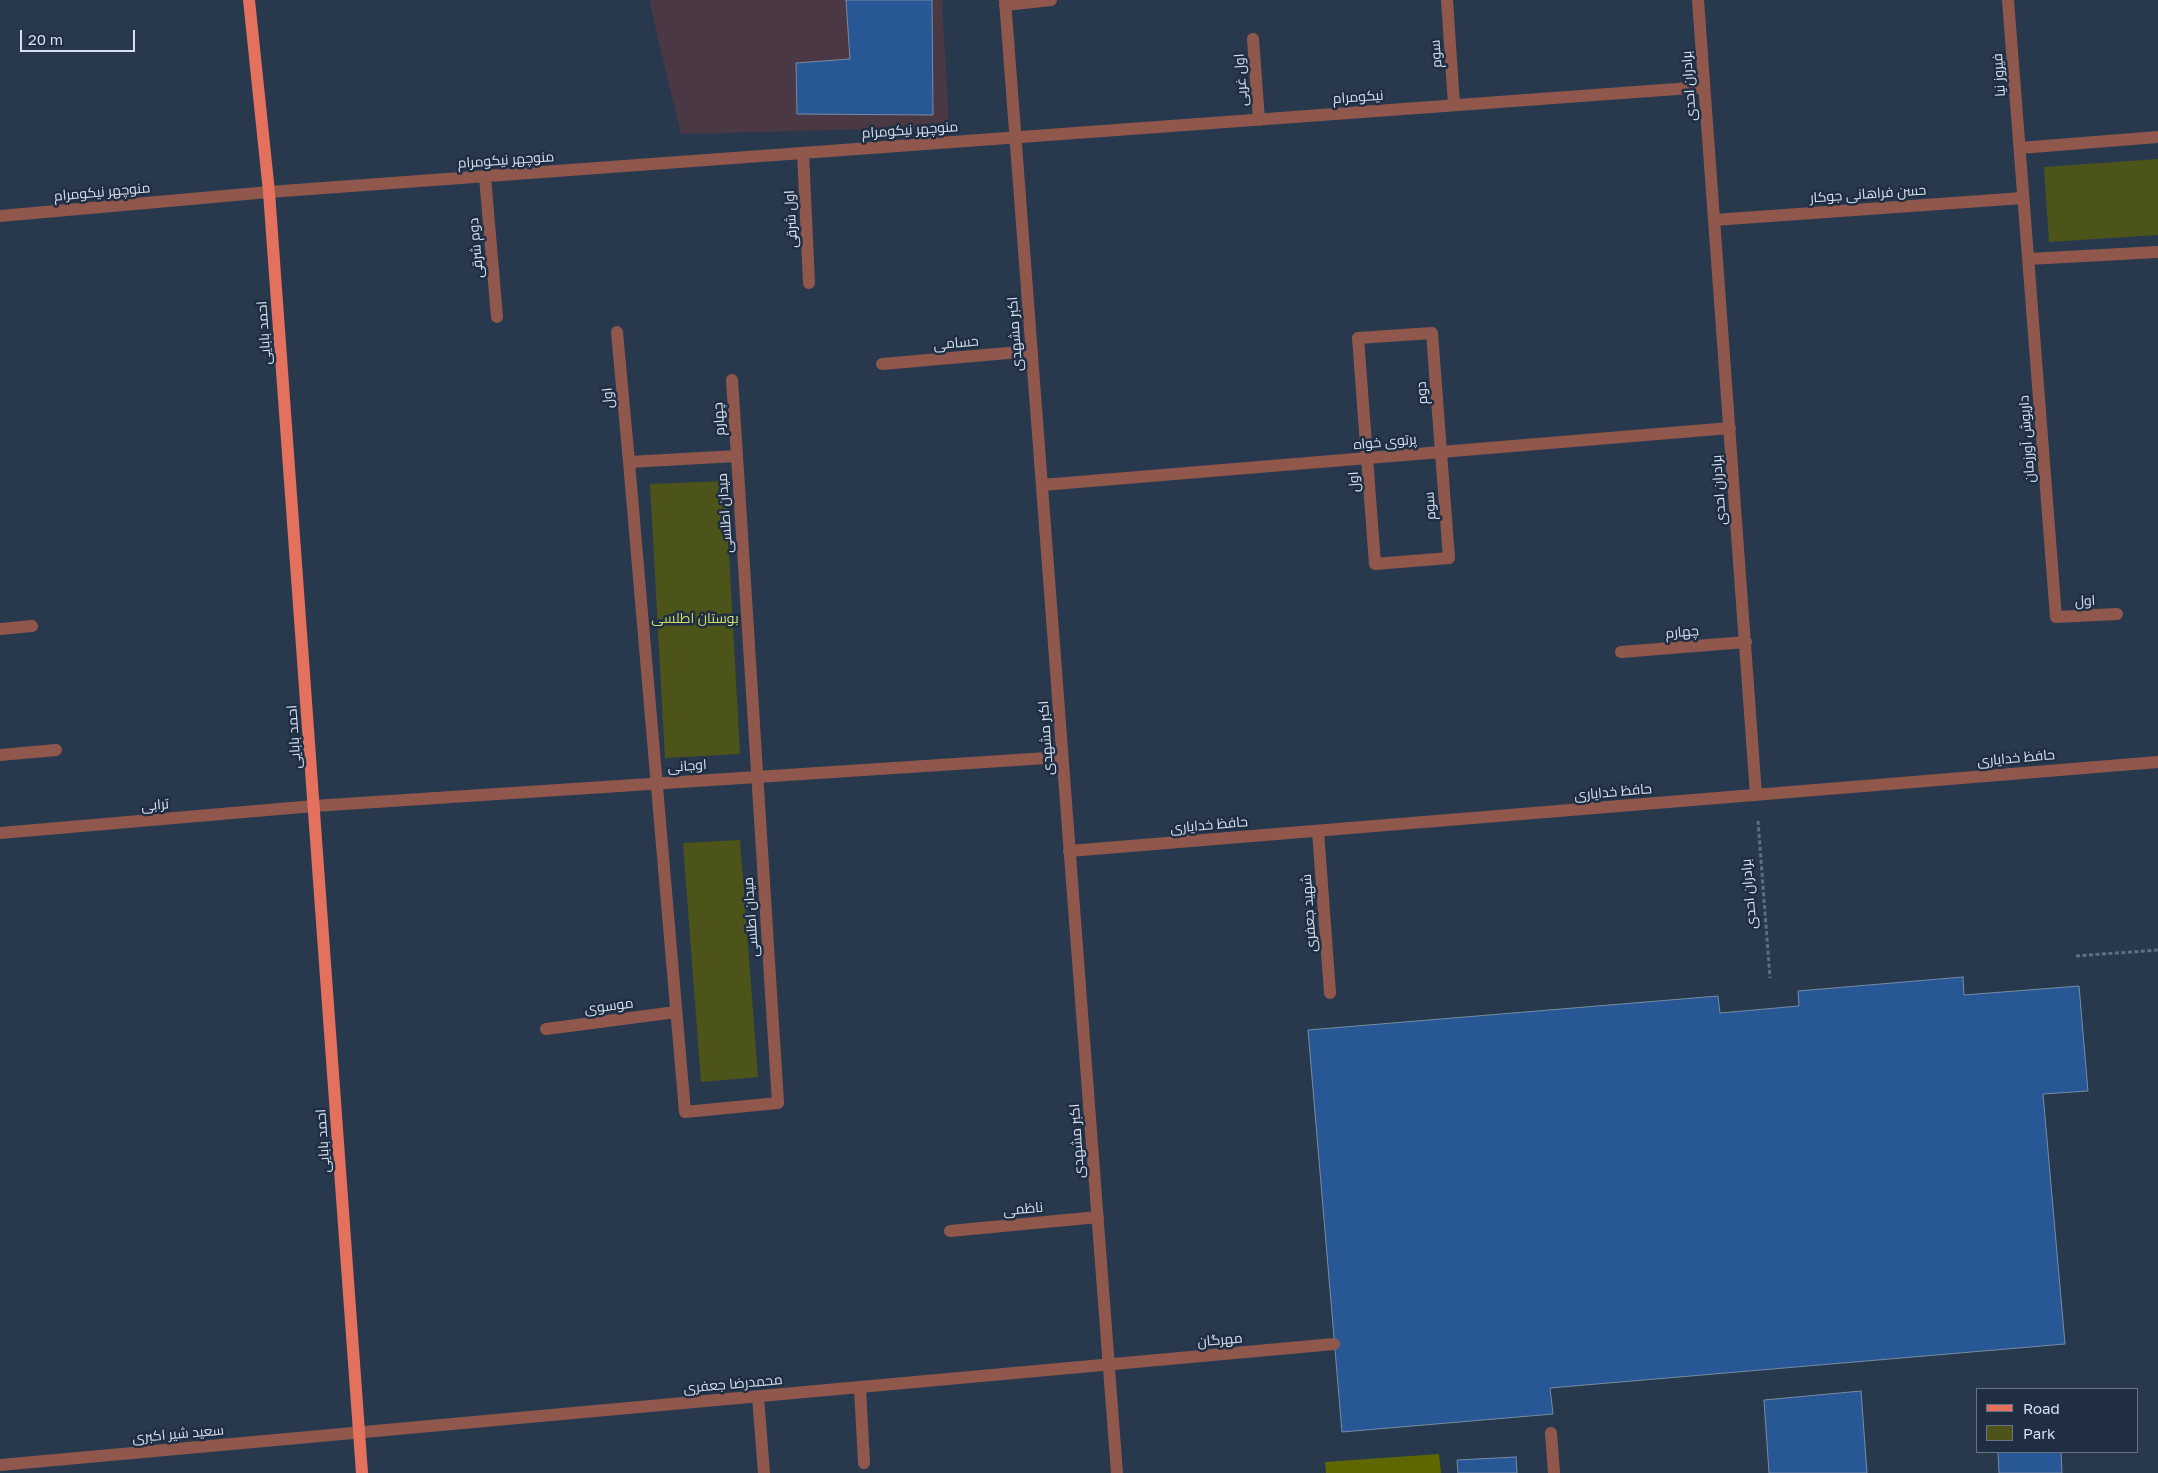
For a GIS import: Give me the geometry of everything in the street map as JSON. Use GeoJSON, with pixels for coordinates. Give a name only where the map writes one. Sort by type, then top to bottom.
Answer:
{"type":"FeatureCollection","features":[{"type":"Feature","properties":{"kind":"main road","name":"احمد بابایی"},"geometry":{"type":"LineString","coordinates":[[249,0],[269,192],[362,1473]]}},
{"type":"Feature","properties":{"kind":"street"},"geometry":{"type":"LineString","coordinates":[[1005,2],[1051,0]]}},
{"type":"Feature","properties":{"kind":"street","name":"سوم"},"geometry":{"type":"LineString","coordinates":[[1446,0],[1454,105]]}},
{"type":"Feature","properties":{"kind":"street","name":"برادران احدی"},"geometry":{"type":"LineString","coordinates":[[1698,0],[1756,795]]}},
{"type":"Feature","properties":{"kind":"street","name":"فیروز نیا"},"geometry":{"type":"LineString","coordinates":[[2008,0],[2020,148]]}},
{"type":"Feature","properties":{"kind":"street","name":"اکبر مشهدی"},"geometry":{"type":"LineString","coordinates":[[1005,2],[1117,1473]]}},
{"type":"Feature","properties":{"kind":"street","name":"اول غربی"},"geometry":{"type":"LineString","coordinates":[[1253,39],[1259,120]]}},
{"type":"Feature","properties":{"kind":"street","name":"نیکومرام"},"geometry":{"type":"LineString","coordinates":[[1015,137],[1704,87]]}},
{"type":"Feature","properties":{"kind":"street","name":"منوچهر نیکومرام"},"geometry":{"type":"LineString","coordinates":[[0,216],[269,192],[1015,137]]}},
{"type":"Feature","properties":{"kind":"street"},"geometry":{"type":"LineString","coordinates":[[2158,137],[2020,148],[2028,259],[2158,252]]}},
{"type":"Feature","properties":{"kind":"street","name":"اول شرقی"},"geometry":{"type":"LineString","coordinates":[[803,153],[809,283]]}},
{"type":"Feature","properties":{"kind":"street","name":"دوم شرقی"},"geometry":{"type":"LineString","coordinates":[[485,176],[497,317]]}},
{"type":"Feature","properties":{"kind":"street","name":"حسن فراهانی جوکار"},"geometry":{"type":"LineString","coordinates":[[1714,220],[2023,198]]}},
{"type":"Feature","properties":{"kind":"street","name":"داریوش آورزمان"},"geometry":{"type":"LineString","coordinates":[[2028,259],[2056,617]]}},
{"type":"Feature","properties":{"kind":"street","name":"اول"},"geometry":{"type":"LineString","coordinates":[[617,332],[629,462]]}},
{"type":"Feature","properties":{"kind":"street","name":"دوم"},"geometry":{"type":"LineString","coordinates":[[1358,338],[1432,333],[1441,452]]}},
{"type":"Feature","properties":{"kind":"street","name":"اول"},"geometry":{"type":"LineString","coordinates":[[1358,338],[1375,564]]}},
{"type":"Feature","properties":{"kind":"street","name":"حسامی"},"geometry":{"type":"LineString","coordinates":[[882,364],[1031,352]]}},
{"type":"Feature","properties":{"kind":"street","name":"چهارم"},"geometry":{"type":"LineString","coordinates":[[732,380],[737,456]]}},
{"type":"Feature","properties":{"kind":"street","name":"پرتوی خواه"},"geometry":{"type":"LineString","coordinates":[[1042,485],[1730,428]]}},
{"type":"Feature","properties":{"kind":"street","name":"سوم"},"geometry":{"type":"LineString","coordinates":[[1375,564],[1450,558],[1441,452]]}},
{"type":"Feature","properties":{"kind":"street","name":"میدان اطلسی"},"geometry":{"type":"LineString","coordinates":[[629,462],[737,456],[778,1104],[685,1112],[676,1012]]}},
{"type":"Feature","properties":{"kind":"street"},"geometry":{"type":"LineString","coordinates":[[629,462],[676,1012]]}},
{"type":"Feature","properties":{"kind":"street","name":"اول"},"geometry":{"type":"LineString","coordinates":[[2056,617],[2116,614]]}},
{"type":"Feature","properties":{"kind":"street"},"geometry":{"type":"LineString","coordinates":[[0,629],[32,626]]}},
{"type":"Feature","properties":{"kind":"street","name":"چهارم"},"geometry":{"type":"LineString","coordinates":[[1621,652],[1746,642]]}},
{"type":"Feature","properties":{"kind":"street"},"geometry":{"type":"LineString","coordinates":[[0,755],[56,750]]}},
{"type":"Feature","properties":{"kind":"street","name":"اوجانی"},"geometry":{"type":"LineString","coordinates":[[314,806],[1062,757]]}},
{"type":"Feature","properties":{"kind":"street","name":"حافظ خدایاری"},"geometry":{"type":"LineString","coordinates":[[1070,851],[2158,762]]}},
{"type":"Feature","properties":{"kind":"street","name":"ترابی"},"geometry":{"type":"LineString","coordinates":[[0,833],[314,806]]}},
{"type":"Feature","properties":{"kind":"street","name":"شهید جعفری"},"geometry":{"type":"LineString","coordinates":[[1318,831],[1330,993]]}},
{"type":"Feature","properties":{"kind":"street","name":"موسوی"},"geometry":{"type":"LineString","coordinates":[[546,1029],[676,1012]]}},
{"type":"Feature","properties":{"kind":"street","name":"ناظمی"},"geometry":{"type":"LineString","coordinates":[[950,1231],[1098,1217]]}},
{"type":"Feature","properties":{"kind":"street","name":"مهرگان"},"geometry":{"type":"LineString","coordinates":[[1109,1366],[1334,1344]]}},
{"type":"Feature","properties":{"kind":"street","name":"محمدرضا جعفری"},"geometry":{"type":"LineString","coordinates":[[359,1433],[1109,1366]]}},
{"type":"Feature","properties":{"kind":"street"},"geometry":{"type":"LineString","coordinates":[[860,1388],[864,1463]]}},
{"type":"Feature","properties":{"kind":"street"},"geometry":{"type":"LineString","coordinates":[[758,1397],[764,1473]]}},
{"type":"Feature","properties":{"kind":"street","name":"سعید شیر اکبری"},"geometry":{"type":"LineString","coordinates":[[0,1465],[359,1433]]}},
{"type":"Feature","properties":{"kind":"street"},"geometry":{"type":"LineString","coordinates":[[1551,1433],[1554,1473]]}},
{"type":"Feature","properties":{"kind":"path","name":"برادران احدی"},"geometry":{"type":"LineString","coordinates":[[1756,795],[1770,978]]}},
{"type":"Feature","properties":{"kind":"path"},"geometry":{"type":"LineString","coordinates":[[2076,956],[2158,950]]}},
{"type":"Feature","properties":{"kind":"shaded area"},"geometry":{"type":"Polygon","coordinates":[[[649,0],[942,0],[949,127],[681,134],[649,0]]]}},
{"type":"Feature","properties":{"kind":"green space"},"geometry":{"type":"Polygon","coordinates":[[[2158,159],[2158,235],[2049,242],[2044,167],[2158,159]]]}},
{"type":"Feature","properties":{"kind":"green space","name":"بوستان اطلسی"},"geometry":{"type":"Polygon","coordinates":[[[725,481],[740,754],[665,758],[650,484],[725,481]]]}},
{"type":"Feature","properties":{"kind":"green space"},"geometry":{"type":"Polygon","coordinates":[[[740,840],[758,1077],[701,1082],[683,843],[740,840]]]}},
{"type":"Feature","properties":{"kind":"green space"},"geometry":{"type":"Polygon","coordinates":[[[1439,1454],[1441,1473],[1326,1473],[1325,1462],[1439,1454]]]}},
{"type":"Feature","properties":{"kind":"building"},"geometry":{"type":"Polygon","coordinates":[[[846,0],[932,0],[933,115],[797,114],[796,63],[850,59],[846,0]]]}},
{"type":"Feature","properties":{"kind":"building"},"geometry":{"type":"Polygon","coordinates":[[[1963,977],[1964,995],[2079,986],[2088,1091],[2043,1094],[2065,1344],[1550,1388],[1553,1414],[1342,1432],[1308,1030],[1718,996],[1720,1013],[1799,1006],[1798,991],[1963,977]]]}},
{"type":"Feature","properties":{"kind":"building"},"geometry":{"type":"Polygon","coordinates":[[[1861,1391],[1867,1473],[1769,1473],[1764,1400],[1861,1391]]]}},
{"type":"Feature","properties":{"kind":"building"},"geometry":{"type":"Polygon","coordinates":[[[1998,1453],[2061,1453],[2062,1473],[1999,1473],[1998,1453]]]}},
{"type":"Feature","properties":{"kind":"building"},"geometry":{"type":"Polygon","coordinates":[[[1516,1457],[1517,1473],[1458,1473],[1457,1460],[1516,1457]]]}}]}
